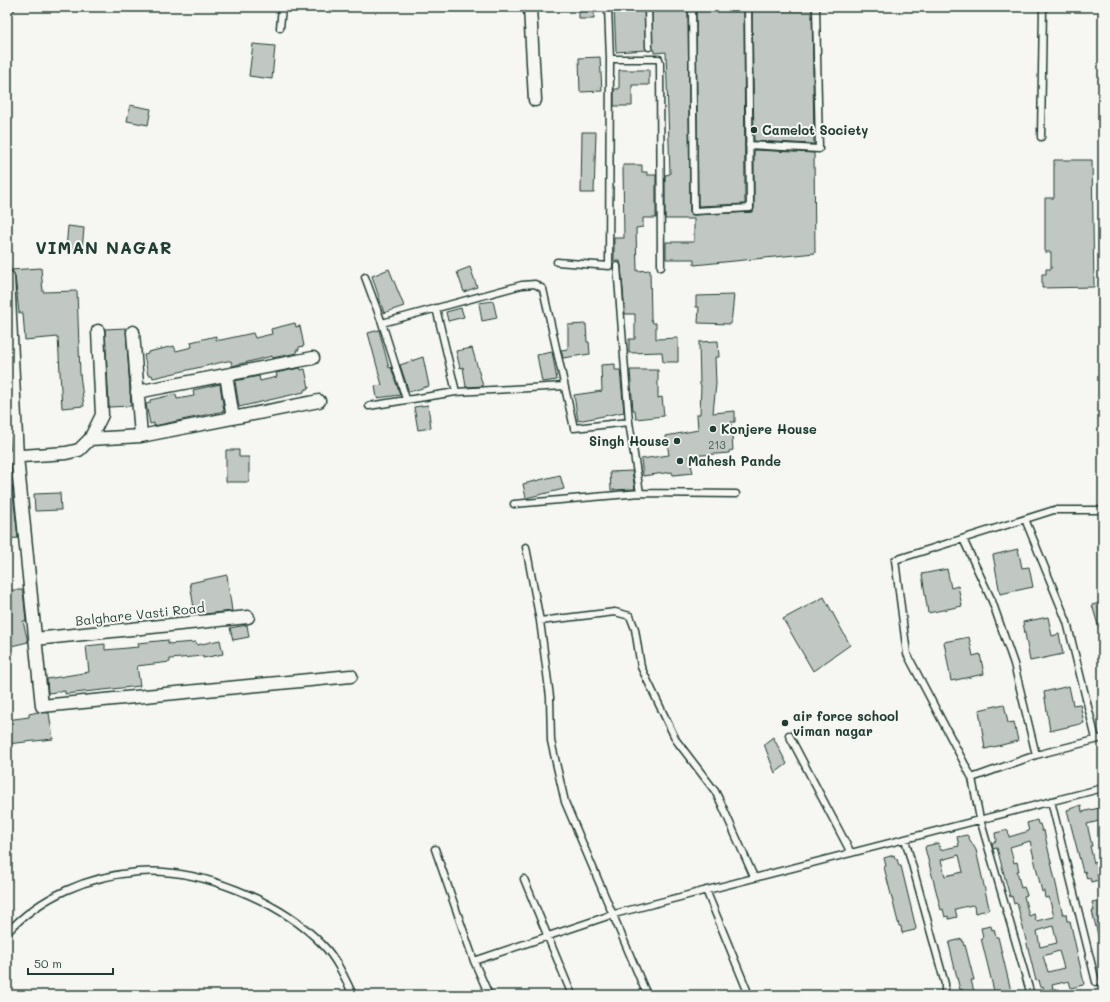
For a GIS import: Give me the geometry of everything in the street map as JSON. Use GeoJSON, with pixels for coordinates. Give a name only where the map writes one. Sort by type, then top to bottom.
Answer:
{"type":"FeatureCollection","features":[{"type":"Feature","properties":{"kind":"street"},"geometry":{"type":"LineString","coordinates":[[530,7],[535,100]]}},
{"type":"Feature","properties":{"kind":"street"},"geometry":{"type":"LineString","coordinates":[[8,276],[12,457],[42,706],[351,676]]}},
{"type":"Feature","properties":{"kind":"street"},"geometry":{"type":"LineString","coordinates":[[12,457],[66,453],[79,450],[90,439],[102,414],[98,331]]}},
{"type":"Feature","properties":{"kind":"street"},"geometry":{"type":"LineString","coordinates":[[133,332],[141,436]]}},
{"type":"Feature","properties":{"kind":"street"},"geometry":{"type":"LineString","coordinates":[[137,392],[313,358]]}},
{"type":"Feature","properties":{"kind":"street"},"geometry":{"type":"LineString","coordinates":[[226,375],[233,418]]}},
{"type":"Feature","properties":{"kind":"street"},"geometry":{"type":"LineString","coordinates":[[90,439],[141,436],[319,401]]}},
{"type":"Feature","properties":{"kind":"street","name":"Balghare Vasti Road"},"geometry":{"type":"LineString","coordinates":[[35,639],[248,617]]}},
{"type":"Feature","properties":{"kind":"lane"},"geometry":{"type":"LineString","coordinates":[[7,8],[12,7]]}},
{"type":"Feature","properties":{"kind":"lane"},"geometry":{"type":"LineString","coordinates":[[280,28],[282,7]]}},
{"type":"Feature","properties":{"kind":"lane"},"geometry":{"type":"LineString","coordinates":[[557,262],[609,266],[610,59],[608,7]]}},
{"type":"Feature","properties":{"kind":"lane"},"geometry":{"type":"LineString","coordinates":[[648,7],[648,47]]}},
{"type":"Feature","properties":{"kind":"lane"},"geometry":{"type":"LineString","coordinates":[[692,7],[694,211],[750,208],[748,7]]}},
{"type":"Feature","properties":{"kind":"lane"},"geometry":{"type":"LineString","coordinates":[[749,146],[819,149],[816,7]]}},
{"type":"Feature","properties":{"kind":"lane"},"geometry":{"type":"LineString","coordinates":[[1041,137],[1043,7]]}},
{"type":"Feature","properties":{"kind":"lane"},"geometry":{"type":"LineString","coordinates":[[610,59],[658,59],[660,63],[661,267]]}},
{"type":"Feature","properties":{"kind":"lane"},"geometry":{"type":"LineString","coordinates":[[617,266],[629,422],[640,493]]}},
{"type":"Feature","properties":{"kind":"lane"},"geometry":{"type":"LineString","coordinates":[[365,277],[382,323],[406,399]]}},
{"type":"Feature","properties":{"kind":"lane"},"geometry":{"type":"LineString","coordinates":[[382,323],[522,285],[535,284],[543,290],[574,428],[629,422]]}},
{"type":"Feature","properties":{"kind":"lane"},"geometry":{"type":"LineString","coordinates":[[436,308],[456,392]]}},
{"type":"Feature","properties":{"kind":"lane"},"geometry":{"type":"LineString","coordinates":[[369,406],[456,392],[564,386]]}},
{"type":"Feature","properties":{"kind":"lane"},"geometry":{"type":"LineString","coordinates":[[514,504],[640,493],[736,494]]}},
{"type":"Feature","properties":{"kind":"lane"},"geometry":{"type":"LineString","coordinates":[[1031,995],[980,819],[972,778],[908,654],[895,560],[1054,510],[1103,510]]}},
{"type":"Feature","properties":{"kind":"lane"},"geometry":{"type":"LineString","coordinates":[[972,778],[1036,755],[1100,738],[1066,622],[1025,519]]}},
{"type":"Feature","properties":{"kind":"lane"},"geometry":{"type":"LineString","coordinates":[[963,539],[992,600],[1014,664],[1036,755]]}},
{"type":"Feature","properties":{"kind":"lane"},"geometry":{"type":"LineString","coordinates":[[526,547],[540,622],[550,697],[551,741],[565,802],[614,914],[647,995]]}},
{"type":"Feature","properties":{"kind":"lane"},"geometry":{"type":"LineString","coordinates":[[540,622],[615,612],[630,616],[634,624],[641,667],[676,740],[714,790],[721,803],[754,877]]}},
{"type":"Feature","properties":{"kind":"lane"},"geometry":{"type":"LineString","coordinates":[[789,735],[851,852]]}},
{"type":"Feature","properties":{"kind":"lane"},"geometry":{"type":"LineString","coordinates":[[474,961],[614,914],[1103,788]]}},
{"type":"Feature","properties":{"kind":"lane"},"geometry":{"type":"LineString","coordinates":[[1051,801],[1096,982]]}},
{"type":"Feature","properties":{"kind":"lane"},"geometry":{"type":"LineString","coordinates":[[905,839],[945,984],[944,995]]}},
{"type":"Feature","properties":{"kind":"lane"},"geometry":{"type":"LineString","coordinates":[[435,849],[474,961],[489,995]]}},
{"type":"Feature","properties":{"kind":"lane"},"geometry":{"type":"LineString","coordinates":[[7,933],[20,918],[37,905],[68,889],[138,872],[180,874],[231,888],[269,904],[296,920],[323,945],[343,974],[353,995]]}},
{"type":"Feature","properties":{"kind":"lane"},"geometry":{"type":"LineString","coordinates":[[524,879],[549,936],[572,995]]}},
{"type":"Feature","properties":{"kind":"lane"},"geometry":{"type":"LineString","coordinates":[[706,890],[749,995]]}},
{"type":"Feature","properties":{"kind":"building"},"geometry":{"type":"Polygon","coordinates":[[[579,7],[594,7],[594,19],[579,19],[579,7]]]}},
{"type":"Feature","properties":{"kind":"building"},"geometry":{"type":"Polygon","coordinates":[[[614,7],[644,7],[646,50],[616,52],[614,7]]]}},
{"type":"Feature","properties":{"kind":"building"},"geometry":{"type":"Polygon","coordinates":[[[652,7],[688,7],[690,214],[753,212],[754,150],[814,153],[815,253],[694,265],[694,259],[666,259],[666,242],[694,242],[694,219],[665,219],[665,175],[670,174],[666,52],[654,53],[654,50],[652,50],[652,7]]]}},
{"type":"Feature","properties":{"kind":"building"},"geometry":{"type":"Polygon","coordinates":[[[696,7],[744,7],[745,204],[698,206],[696,7]]]}},
{"type":"Feature","properties":{"kind":"building"},"geometry":{"type":"Polygon","coordinates":[[[752,7],[812,7],[814,144],[754,141],[752,7]]]}},
{"type":"Feature","properties":{"kind":"building"},"geometry":{"type":"Polygon","coordinates":[[[253,44],[275,46],[272,79],[249,76],[253,44]]]}},
{"type":"Feature","properties":{"kind":"building"},"geometry":{"type":"Polygon","coordinates":[[[600,57],[602,91],[580,92],[579,58],[600,57]]]}},
{"type":"Feature","properties":{"kind":"building"},"geometry":{"type":"Polygon","coordinates":[[[619,70],[649,70],[649,85],[632,85],[632,106],[614,106],[614,89],[619,89],[619,70]]]}},
{"type":"Feature","properties":{"kind":"building"},"geometry":{"type":"Polygon","coordinates":[[[130,105],[151,109],[148,125],[127,121],[130,105]]]}},
{"type":"Feature","properties":{"kind":"building"},"geometry":{"type":"Polygon","coordinates":[[[582,132],[596,132],[594,193],[581,193],[582,132]]]}},
{"type":"Feature","properties":{"kind":"building"},"geometry":{"type":"Polygon","coordinates":[[[1054,160],[1092,160],[1094,287],[1042,288],[1042,274],[1046,274],[1046,269],[1051,269],[1051,252],[1045,252],[1045,198],[1054,198],[1054,160]]]}},
{"type":"Feature","properties":{"kind":"building"},"geometry":{"type":"Polygon","coordinates":[[[623,165],[642,165],[642,172],[647,172],[647,175],[656,175],[656,218],[643,218],[643,227],[636,228],[637,271],[650,270],[651,319],[653,323],[656,323],[656,339],[678,338],[678,362],[663,362],[662,352],[629,353],[629,339],[635,339],[635,314],[625,314],[620,261],[614,261],[614,238],[624,238],[623,165]]]}},
{"type":"Feature","properties":{"kind":"building"},"geometry":{"type":"Polygon","coordinates":[[[68,226],[84,228],[82,250],[66,249],[68,226]]]}},
{"type":"Feature","properties":{"kind":"building"},"geometry":{"type":"Polygon","coordinates":[[[470,267],[477,287],[464,292],[457,272],[470,267]]]}},
{"type":"Feature","properties":{"kind":"building"},"geometry":{"type":"Polygon","coordinates":[[[41,268],[43,292],[77,291],[80,374],[84,406],[62,408],[58,337],[25,340],[23,313],[19,313],[15,276],[10,270],[41,268]]]}},
{"type":"Feature","properties":{"kind":"building"},"geometry":{"type":"Polygon","coordinates":[[[389,269],[404,306],[384,313],[372,276],[389,269]]]}},
{"type":"Feature","properties":{"kind":"building"},"geometry":{"type":"Polygon","coordinates":[[[734,295],[731,324],[698,323],[699,307],[696,307],[696,296],[734,295]]]}},
{"type":"Feature","properties":{"kind":"building"},"geometry":{"type":"Polygon","coordinates":[[[493,301],[497,318],[482,321],[479,303],[493,301]]]}},
{"type":"Feature","properties":{"kind":"building"},"geometry":{"type":"Polygon","coordinates":[[[461,308],[464,317],[448,321],[446,312],[461,308]]]}},
{"type":"Feature","properties":{"kind":"building"},"geometry":{"type":"Polygon","coordinates":[[[295,323],[296,327],[300,326],[304,346],[299,347],[299,350],[296,350],[297,353],[272,358],[272,356],[232,366],[231,361],[227,361],[153,378],[152,375],[148,375],[144,355],[148,354],[148,352],[174,346],[176,351],[192,347],[191,342],[216,336],[216,340],[221,340],[253,333],[255,338],[272,334],[271,329],[295,323]]]}},
{"type":"Feature","properties":{"kind":"building"},"geometry":{"type":"Polygon","coordinates":[[[586,324],[587,342],[589,342],[590,354],[563,358],[561,350],[568,349],[568,325],[586,324]]]}},
{"type":"Feature","properties":{"kind":"building"},"geometry":{"type":"Polygon","coordinates":[[[126,328],[131,406],[109,407],[105,329],[126,328]]]}},
{"type":"Feature","properties":{"kind":"building"},"geometry":{"type":"Polygon","coordinates":[[[379,330],[389,368],[391,367],[400,395],[377,398],[375,386],[382,385],[368,333],[379,330]]]}},
{"type":"Feature","properties":{"kind":"building"},"geometry":{"type":"Polygon","coordinates":[[[718,341],[719,357],[715,357],[716,384],[713,413],[735,411],[735,422],[731,422],[733,450],[729,451],[729,453],[689,456],[693,473],[673,475],[672,472],[643,476],[641,459],[669,455],[666,436],[698,430],[697,414],[700,414],[701,385],[699,342],[718,341]]]}},
{"type":"Feature","properties":{"kind":"building"},"geometry":{"type":"Polygon","coordinates":[[[472,348],[483,386],[466,387],[463,367],[460,368],[456,351],[472,348]]]}},
{"type":"Feature","properties":{"kind":"building"},"geometry":{"type":"Polygon","coordinates":[[[552,352],[557,380],[542,382],[537,355],[552,352]]]}},
{"type":"Feature","properties":{"kind":"building"},"geometry":{"type":"Polygon","coordinates":[[[423,357],[429,386],[409,392],[400,365],[423,357]]]}},
{"type":"Feature","properties":{"kind":"building"},"geometry":{"type":"Polygon","coordinates":[[[615,364],[615,370],[620,370],[624,412],[578,421],[574,395],[602,391],[601,365],[615,364]]]}},
{"type":"Feature","properties":{"kind":"building"},"geometry":{"type":"Polygon","coordinates":[[[300,368],[301,370],[305,369],[309,388],[304,390],[304,392],[239,407],[235,381],[259,376],[260,381],[277,377],[276,373],[300,368]]]}},
{"type":"Feature","properties":{"kind":"building"},"geometry":{"type":"Polygon","coordinates":[[[630,370],[658,370],[658,398],[662,397],[664,416],[636,419],[635,410],[633,410],[630,370]]]}},
{"type":"Feature","properties":{"kind":"building"},"geometry":{"type":"Polygon","coordinates":[[[220,384],[224,411],[154,426],[154,423],[150,424],[146,404],[150,403],[150,400],[176,394],[177,399],[194,396],[193,390],[220,384]]]}},
{"type":"Feature","properties":{"kind":"building"},"geometry":{"type":"Polygon","coordinates":[[[428,405],[431,428],[418,430],[414,407],[428,405]]]}},
{"type":"Feature","properties":{"kind":"building"},"geometry":{"type":"Polygon","coordinates":[[[226,450],[239,450],[239,457],[249,457],[249,482],[226,482],[226,450]]]}},
{"type":"Feature","properties":{"kind":"building"},"geometry":{"type":"Polygon","coordinates":[[[632,471],[635,489],[611,490],[610,472],[632,471]]]}},
{"type":"Feature","properties":{"kind":"building"},"geometry":{"type":"Polygon","coordinates":[[[560,475],[564,489],[526,498],[523,484],[560,475]]]}},
{"type":"Feature","properties":{"kind":"building"},"geometry":{"type":"Polygon","coordinates":[[[7,485],[12,485],[18,538],[7,539],[7,485]]]}},
{"type":"Feature","properties":{"kind":"building"},"geometry":{"type":"Polygon","coordinates":[[[60,493],[61,510],[35,511],[34,494],[60,493]]]}},
{"type":"Feature","properties":{"kind":"building"},"geometry":{"type":"Polygon","coordinates":[[[1018,549],[1022,568],[1029,567],[1033,587],[1000,594],[993,555],[1018,549]]]}},
{"type":"Feature","properties":{"kind":"building"},"geometry":{"type":"Polygon","coordinates":[[[947,569],[951,588],[958,586],[962,606],[928,613],[922,574],[947,569]]]}},
{"type":"Feature","properties":{"kind":"building"},"geometry":{"type":"Polygon","coordinates":[[[227,575],[232,611],[195,615],[190,583],[227,575]]]}},
{"type":"Feature","properties":{"kind":"building"},"geometry":{"type":"Polygon","coordinates":[[[7,590],[23,590],[26,621],[23,621],[28,642],[7,647],[7,590]]]}},
{"type":"Feature","properties":{"kind":"building"},"geometry":{"type":"Polygon","coordinates":[[[824,597],[850,645],[813,671],[783,619],[824,597]]]}},
{"type":"Feature","properties":{"kind":"building"},"geometry":{"type":"Polygon","coordinates":[[[1103,602],[1103,635],[1101,635],[1092,605],[1103,602]]]}},
{"type":"Feature","properties":{"kind":"building"},"geometry":{"type":"Polygon","coordinates":[[[1048,617],[1052,636],[1059,634],[1063,654],[1030,661],[1023,622],[1048,617]]]}},
{"type":"Feature","properties":{"kind":"building"},"geometry":{"type":"Polygon","coordinates":[[[247,625],[249,637],[233,640],[230,628],[247,625]]]}},
{"type":"Feature","properties":{"kind":"building"},"geometry":{"type":"Polygon","coordinates":[[[969,637],[973,656],[980,654],[984,674],[951,681],[944,642],[969,637]]]}},
{"type":"Feature","properties":{"kind":"building"},"geometry":{"type":"Polygon","coordinates":[[[168,640],[168,644],[196,642],[197,645],[220,640],[223,654],[203,658],[203,656],[170,659],[170,662],[137,666],[140,686],[65,694],[65,691],[48,693],[47,679],[89,672],[86,646],[105,644],[105,650],[139,647],[138,643],[168,640]]]}},
{"type":"Feature","properties":{"kind":"building"},"geometry":{"type":"Polygon","coordinates":[[[1069,686],[1073,705],[1080,704],[1084,723],[1050,731],[1044,692],[1069,686]]]}},
{"type":"Feature","properties":{"kind":"building"},"geometry":{"type":"Polygon","coordinates":[[[1004,704],[1008,723],[1014,722],[1018,741],[985,749],[979,710],[1004,704]]]}},
{"type":"Feature","properties":{"kind":"building"},"geometry":{"type":"Polygon","coordinates":[[[38,712],[49,713],[53,739],[7,744],[7,720],[29,717],[29,714],[38,712]]]}},
{"type":"Feature","properties":{"kind":"building"},"geometry":{"type":"Polygon","coordinates":[[[773,737],[787,764],[775,773],[764,744],[773,737]]]}},
{"type":"Feature","properties":{"kind":"building"},"geometry":{"type":"Polygon","coordinates":[[[1081,805],[1082,812],[1103,807],[1103,820],[1087,824],[1094,863],[1098,862],[1100,870],[1097,871],[1099,880],[1091,882],[1090,878],[1087,879],[1085,871],[1083,872],[1067,810],[1081,805]]]}},
{"type":"Feature","properties":{"kind":"building"},"geometry":{"type":"Polygon","coordinates":[[[1037,820],[1042,831],[1044,831],[1062,911],[1063,914],[1066,914],[1067,921],[1070,921],[1084,983],[1083,985],[1071,988],[1069,981],[1052,985],[1053,989],[1044,991],[1043,987],[1041,988],[1039,980],[1036,981],[1017,903],[1014,904],[1012,896],[1010,897],[997,848],[993,849],[992,843],[996,841],[995,833],[1008,830],[1009,837],[1029,831],[1027,823],[1037,820]],[[1030,841],[1010,847],[1014,863],[1017,862],[1019,871],[1017,871],[1021,888],[1024,887],[1027,895],[1024,896],[1029,916],[1034,914],[1036,921],[1054,917],[1049,897],[1045,898],[1044,891],[1042,892],[1030,841]],[[1053,926],[1037,931],[1040,947],[1057,943],[1053,926]],[[1059,951],[1043,956],[1048,972],[1064,968],[1059,951]]]}},
{"type":"Feature","properties":{"kind":"building"},"geometry":{"type":"Polygon","coordinates":[[[967,835],[976,850],[989,908],[988,910],[975,913],[974,906],[972,905],[955,909],[957,917],[949,919],[948,916],[945,917],[943,909],[941,910],[925,848],[926,846],[939,843],[940,850],[959,846],[957,837],[967,835]],[[959,855],[941,860],[945,876],[963,872],[959,855]]]}},
{"type":"Feature","properties":{"kind":"building"},"geometry":{"type":"Polygon","coordinates":[[[894,855],[899,866],[901,866],[916,928],[915,930],[902,933],[884,867],[886,866],[884,858],[894,855]]]}},
{"type":"Feature","properties":{"kind":"building"},"geometry":{"type":"Polygon","coordinates":[[[1102,900],[1103,938],[1099,939],[1092,911],[1094,911],[1092,902],[1102,900]]]}},
{"type":"Feature","properties":{"kind":"building"},"geometry":{"type":"Polygon","coordinates":[[[991,926],[992,930],[994,929],[996,937],[998,937],[1012,995],[995,995],[981,938],[983,937],[981,928],[991,926]]]}},
{"type":"Feature","properties":{"kind":"building"},"geometry":{"type":"Polygon","coordinates":[[[962,939],[974,980],[971,980],[975,995],[964,995],[962,989],[960,990],[949,944],[950,942],[962,939]]]}},
{"type":"Feature","properties":{"kind":"place","name":"Camelot Society"},"geometry":{"type":"Point","coordinates":[754,130]}},
{"type":"Feature","properties":{"kind":"place","name":"Konjere House"},"geometry":{"type":"Point","coordinates":[713,429]}},
{"type":"Feature","properties":{"kind":"place","name":"Singh House"},"geometry":{"type":"Point","coordinates":[677,441]}},
{"type":"Feature","properties":{"kind":"place","name":"Mahesh Pande"},"geometry":{"type":"Point","coordinates":[680,461]}},
{"type":"Feature","properties":{"kind":"place","name":"air force school viman nagar"},"geometry":{"type":"Point","coordinates":[785,723]}},
{"type":"Feature","properties":{"kind":"district","name":"VIMAN NAGAR"},"geometry":{"type":"Point","coordinates":[104,248]}}]}
